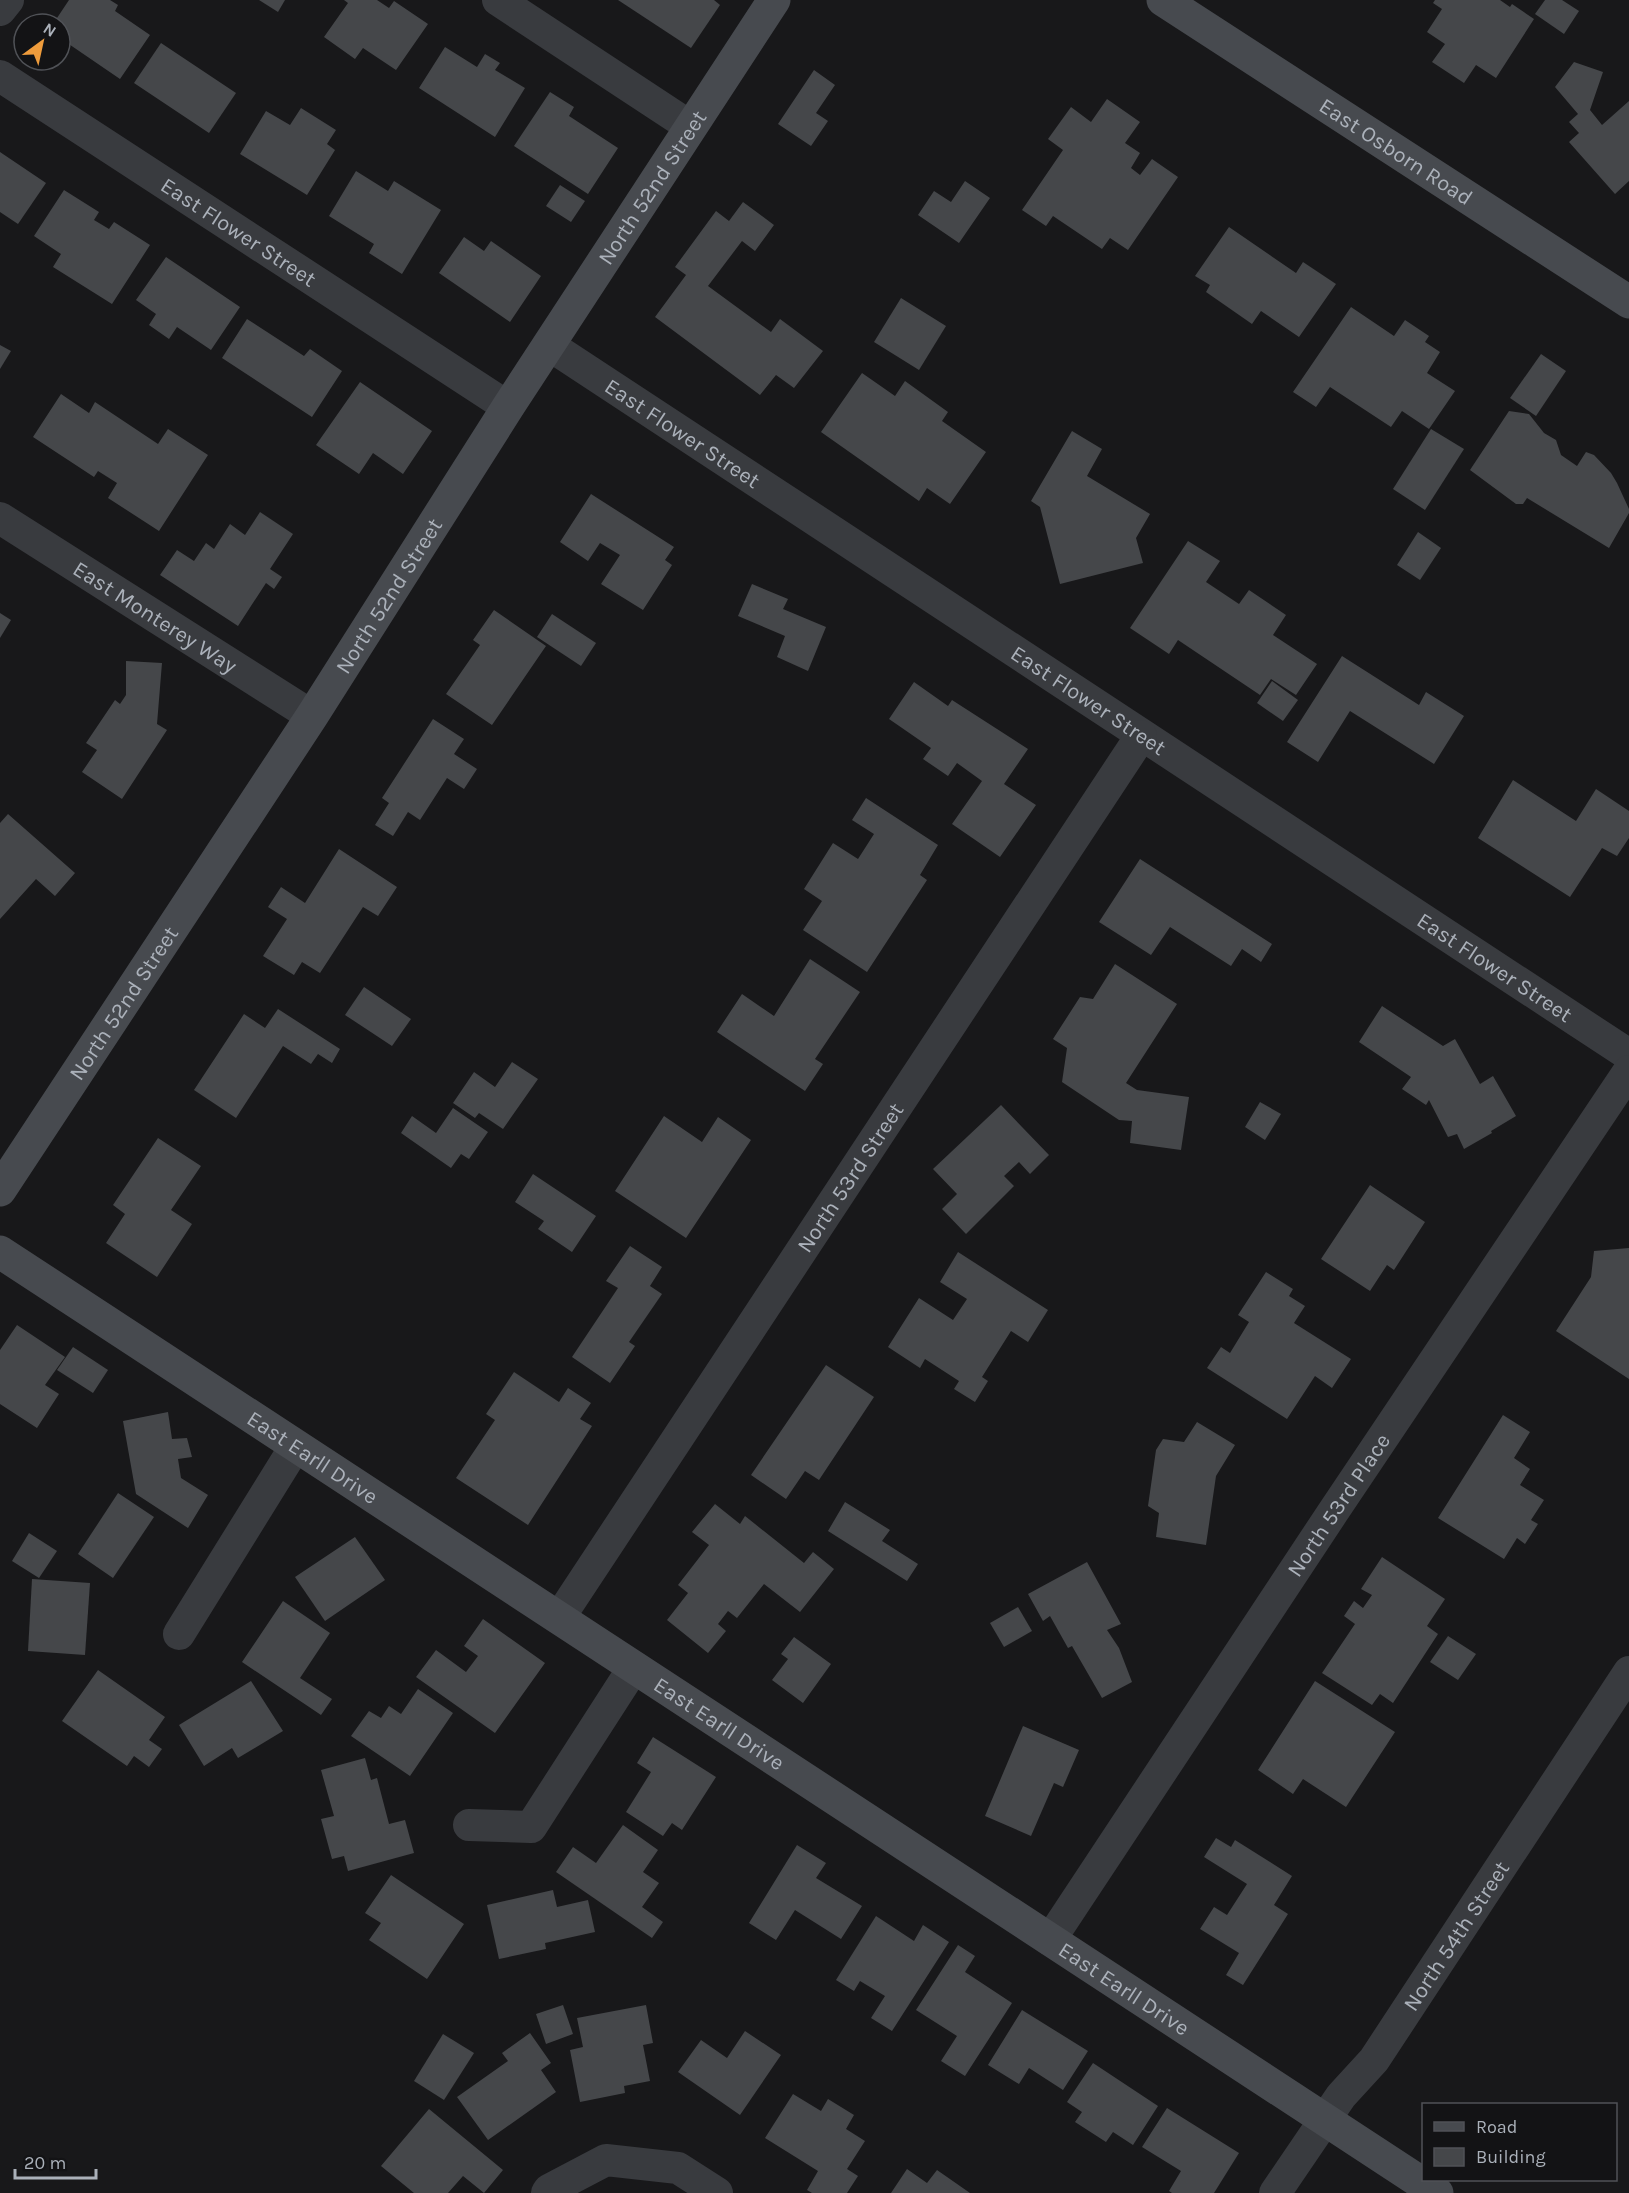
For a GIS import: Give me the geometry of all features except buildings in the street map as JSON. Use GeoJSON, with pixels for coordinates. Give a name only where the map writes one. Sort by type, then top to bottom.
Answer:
{"type":"FeatureCollection","features":[{"type":"Feature","properties":{"kind":"street"},"geometry":{"type":"LineString","coordinates":[[0,10],[8,0]]}},
{"type":"Feature","properties":{"kind":"street"},"geometry":{"type":"LineString","coordinates":[[498,0],[692,127]]}},
{"type":"Feature","properties":{"kind":"street","name":"North 52nd Street"},"geometry":{"type":"LineString","coordinates":[[0,1190],[312,716],[508,406],[774,0]]}},
{"type":"Feature","properties":{"kind":"street","name":"East Osborn Road"},"geometry":{"type":"LineString","coordinates":[[1163,0],[1629,302]]}},
{"type":"Feature","properties":{"kind":"street","name":"East Flower Street"},"geometry":{"type":"LineString","coordinates":[[0,75],[508,406]]}},
{"type":"Feature","properties":{"kind":"street","name":"East Flower Street"},"geometry":{"type":"LineString","coordinates":[[549,345],[1629,1055]]}},
{"type":"Feature","properties":{"kind":"street","name":"East Monterey Way"},"geometry":{"type":"LineString","coordinates":[[0,518],[312,716]]}},
{"type":"Feature","properties":{"kind":"street","name":"North 53rd Street"},"geometry":{"type":"LineString","coordinates":[[560,1618],[1141,736]]}},
{"type":"Feature","properties":{"kind":"street","name":"North 53rd Place"},"geometry":{"type":"LineString","coordinates":[[1050,1940],[1333,1512],[1629,1071]]}},
{"type":"Feature","properties":{"kind":"street","name":"East Earll Drive"},"geometry":{"type":"LineString","coordinates":[[0,1252],[1437,2193]]}},
{"type":"Feature","properties":{"kind":"street"},"geometry":{"type":"LineString","coordinates":[[179,1634],[295,1447]]}},
{"type":"Feature","properties":{"kind":"street"},"geometry":{"type":"LineString","coordinates":[[469,1825],[531,1827],[634,1667]]}},
{"type":"Feature","properties":{"kind":"street","name":"North 54th Street"},"geometry":{"type":"LineString","coordinates":[[1275,2193],[1324,2118],[1374,2060],[1629,1672]]}},
{"type":"Feature","properties":{"kind":"street"},"geometry":{"type":"LineString","coordinates":[[547,2193],[606,2160],[678,2168],[717,2193]]}}]}
